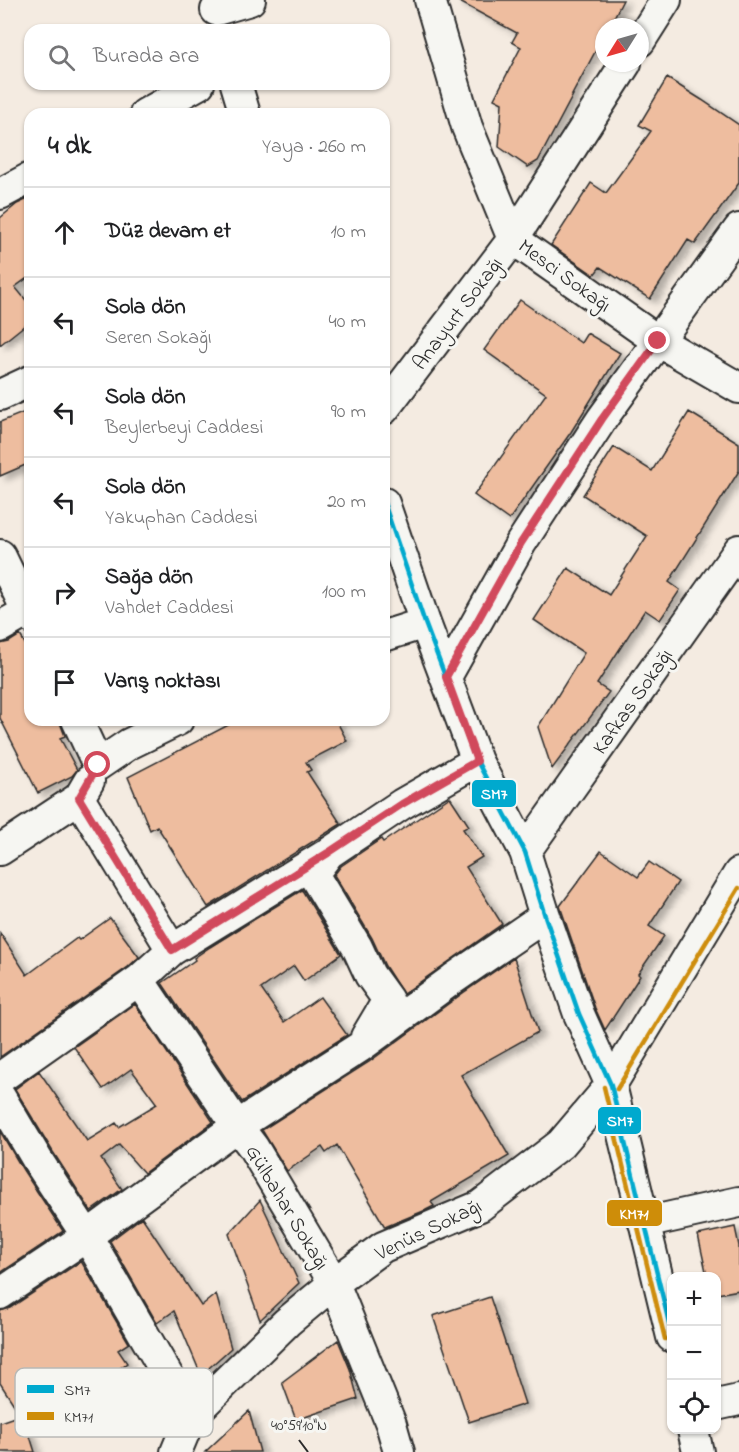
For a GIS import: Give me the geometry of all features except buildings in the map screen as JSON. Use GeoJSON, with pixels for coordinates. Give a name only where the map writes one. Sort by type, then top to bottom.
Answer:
{"type":"FeatureCollection","features":[{"type":"Feature","properties":{"kind":"street"},"geometry":{"type":"LineString","coordinates":[[217,13],[250,0]]}},
{"type":"Feature","properties":{"kind":"street","name":"Mesci Sokağı"},"geometry":{"type":"LineString","coordinates":[[430,0],[467,127],[513,239],[658,341],[739,388]]}},
{"type":"Feature","properties":{"kind":"street"},"geometry":{"type":"LineString","coordinates":[[649,27],[666,0]]}},
{"type":"Feature","properties":{"kind":"street","name":"Anayurt Sokağı"},"geometry":{"type":"LineString","coordinates":[[390,401],[513,239],[620,72]]}},
{"type":"Feature","properties":{"kind":"street"},"geometry":{"type":"LineString","coordinates":[[156,108],[188,90]]}},
{"type":"Feature","properties":{"kind":"street"},"geometry":{"type":"LineString","coordinates":[[238,90],[243,108]]}},
{"type":"Feature","properties":{"kind":"street"},"geometry":{"type":"LineString","coordinates":[[0,194],[24,181]]}},
{"type":"Feature","properties":{"kind":"street"},"geometry":{"type":"LineString","coordinates":[[446,677],[521,543],[602,419],[739,229]]}},
{"type":"Feature","properties":{"kind":"street"},"geometry":{"type":"LineString","coordinates":[[0,394],[24,384]]}},
{"type":"Feature","properties":{"kind":"street"},"geometry":{"type":"LineString","coordinates":[[390,520],[425,623],[477,761],[525,852],[579,1014],[611,1085],[669,1326]]}},
{"type":"Feature","properties":{"kind":"street","name":"Kafkas Sokağı"},"geometry":{"type":"LineString","coordinates":[[525,852],[739,550]]}},
{"type":"Feature","properties":{"kind":"street"},"geometry":{"type":"LineString","coordinates":[[0,555],[24,603]]}},
{"type":"Feature","properties":{"kind":"street"},"geometry":{"type":"LineString","coordinates":[[0,627],[24,615]]}},
{"type":"Feature","properties":{"kind":"street"},"geometry":{"type":"LineString","coordinates":[[390,634],[425,623]]}},
{"type":"Feature","properties":{"kind":"street"},"geometry":{"type":"LineString","coordinates":[[80,726],[98,765]]}},
{"type":"Feature","properties":{"kind":"street"},"geometry":{"type":"LineString","coordinates":[[0,850],[79,798],[98,765],[129,744],[166,726]]}},
{"type":"Feature","properties":{"kind":"street"},"geometry":{"type":"LineString","coordinates":[[0,1078],[139,981],[172,950],[402,804],[477,761]]}},
{"type":"Feature","properties":{"kind":"street"},"geometry":{"type":"LineString","coordinates":[[79,798],[172,950]]}},
{"type":"Feature","properties":{"kind":"street"},"geometry":{"type":"LineString","coordinates":[[328,853],[313,874],[357,947],[370,975],[388,1000],[360,1047]]}},
{"type":"Feature","properties":{"kind":"street","name":"Venüs Sokağı"},"geometry":{"type":"LineString","coordinates":[[213,1394],[287,1322],[383,1247],[480,1206],[561,1144],[611,1085],[735,889]]}},
{"type":"Feature","properties":{"kind":"street"},"geometry":{"type":"LineString","coordinates":[[0,1294],[87,1236],[237,1126],[360,1047],[545,916]]}},
{"type":"Feature","properties":{"kind":"street","name":"Gülbahar Sokağı"},"geometry":{"type":"LineString","coordinates":[[139,981],[253,1147],[334,1283],[391,1424],[399,1452]]}},
{"type":"Feature","properties":{"kind":"street"},"geometry":{"type":"LineString","coordinates":[[0,1097],[87,1236],[163,1368]]}},
{"type":"Feature","properties":{"kind":"street"},"geometry":{"type":"LineString","coordinates":[[644,1223],[739,1202]]}},
{"type":"Feature","properties":{"kind":"street"},"geometry":{"type":"LineString","coordinates":[[721,1404],[739,1400]]}},
{"type":"Feature","properties":{"kind":"street"},"geometry":{"type":"LineString","coordinates":[[694,1434],[698,1452]]}},
{"type":"Feature","properties":{"kind":"street","name":"Venüs Sokağı"},"geometry":{"type":"LineString","coordinates":[[176,1452],[182,1437]]}},
{"type":"Feature","properties":{"kind":"transit line","name":"SM7"},"geometry":{"type":"LineString","coordinates":[[390,521],[425,623],[477,761],[525,852],[579,1014],[611,1085],[670,1326]]}},
{"type":"Feature","properties":{"kind":"transit line","name":"KM71"},"geometry":{"type":"LineString","coordinates":[[617,1089],[739,888]]}},
{"type":"Feature","properties":{"kind":"transit line","name":"KM71"},"geometry":{"type":"LineString","coordinates":[[604,1087],[665,1339]]}},
{"type":"Feature","properties":{"kind":"route"},"geometry":{"type":"LineString","coordinates":[[98,765],[79,798],[172,950],[402,804],[477,761],[446,677],[521,543],[602,419],[658,341]]}}]}
